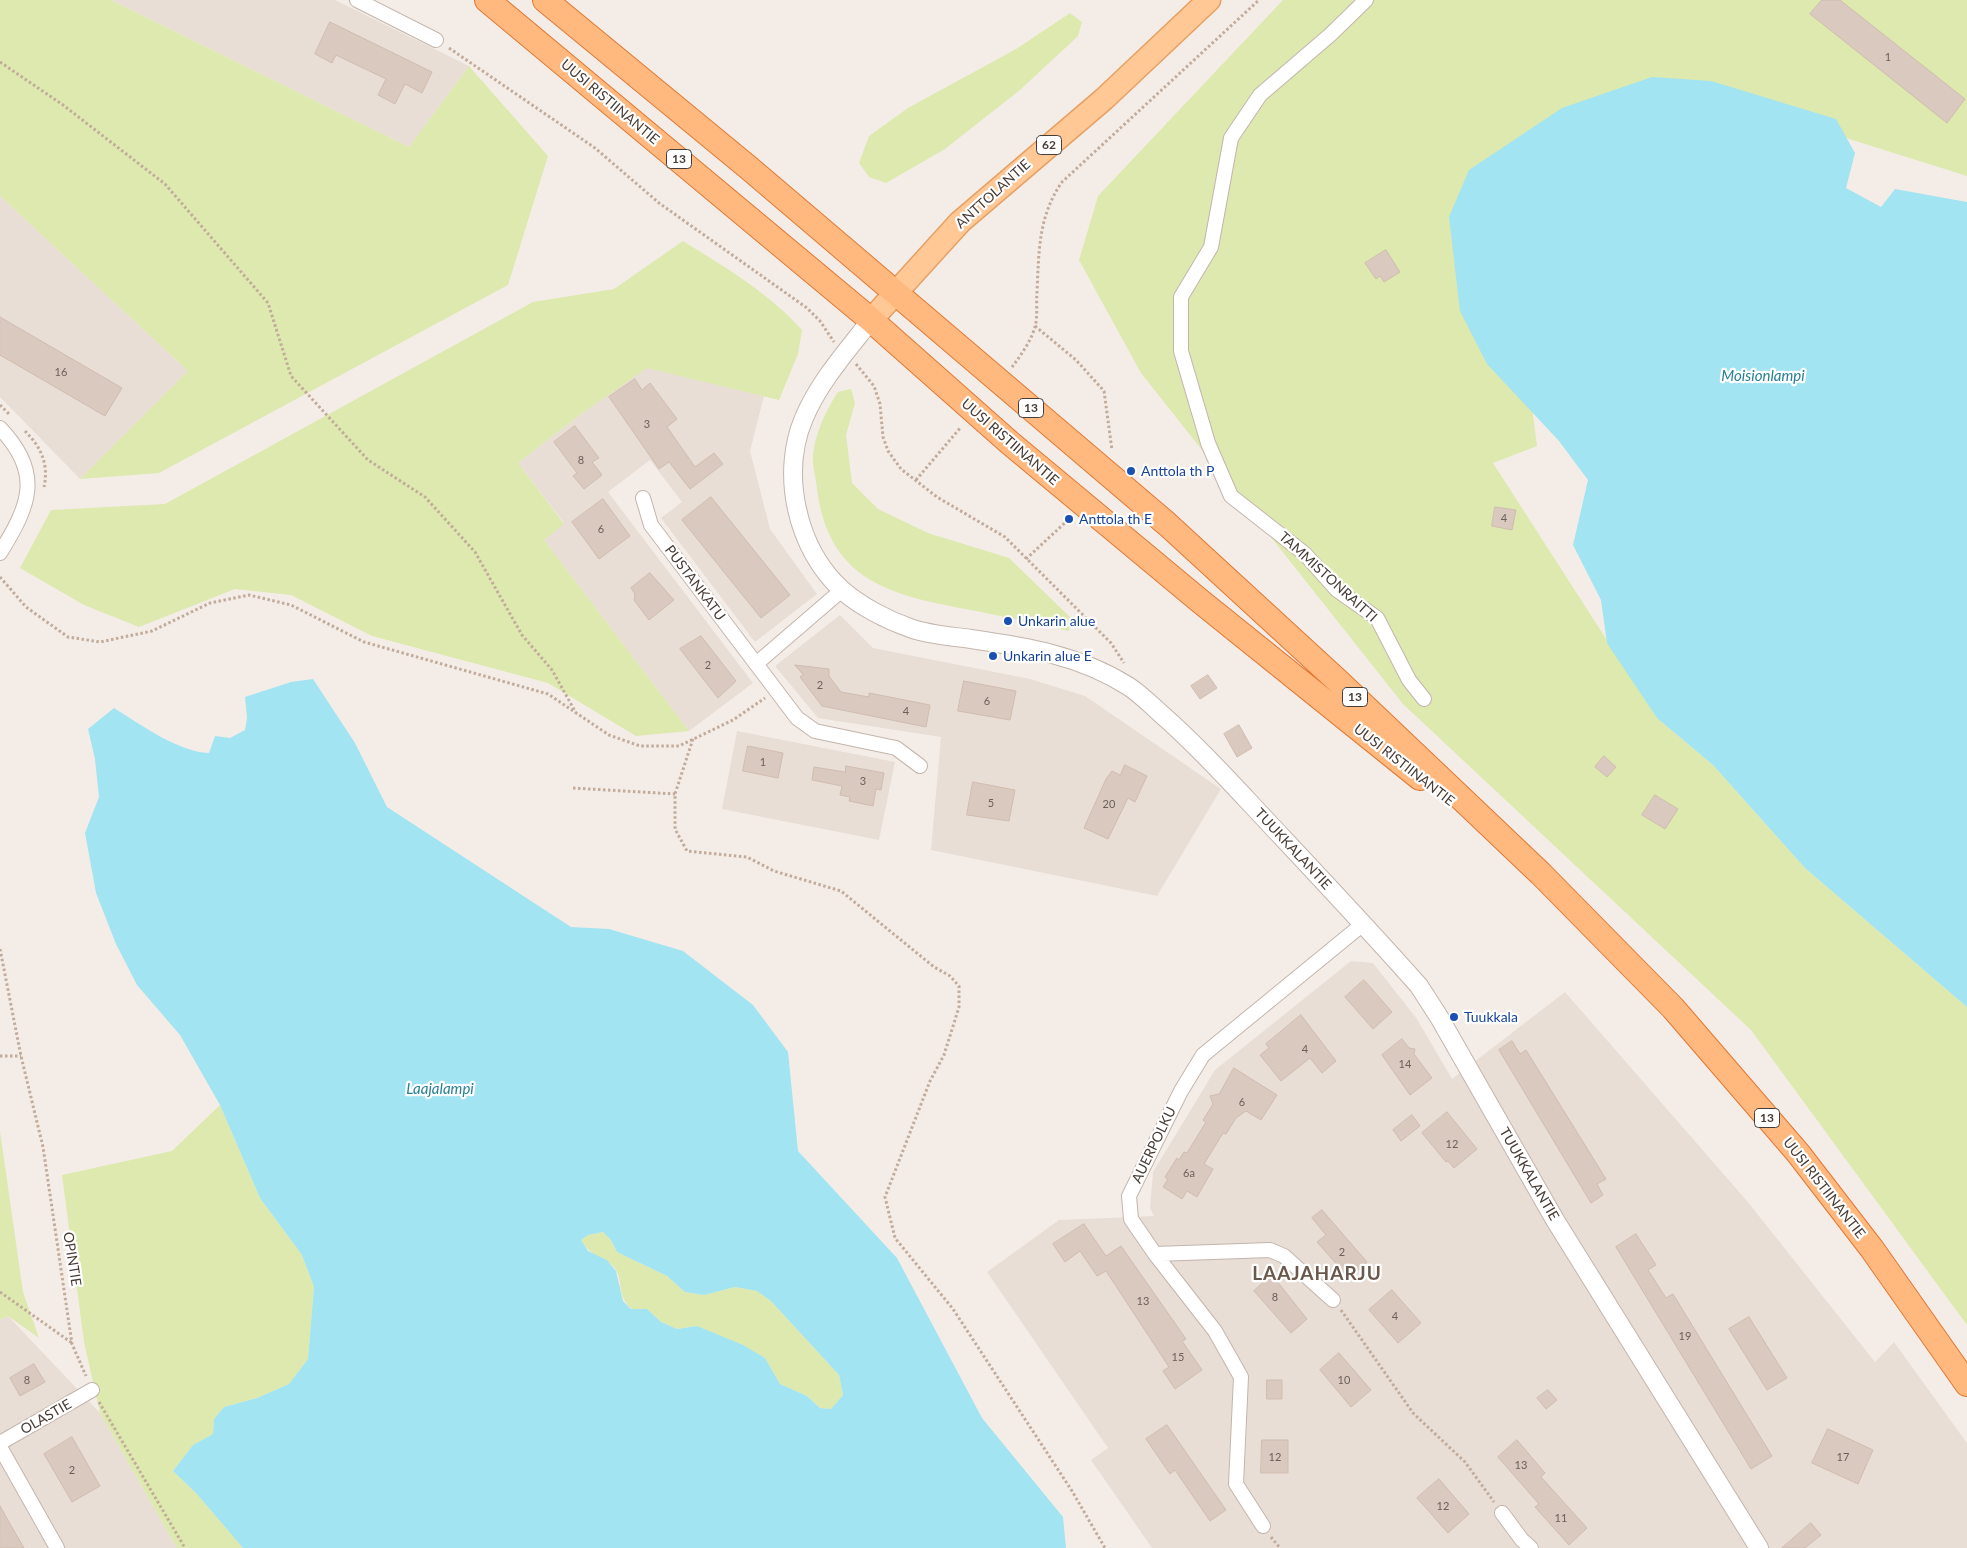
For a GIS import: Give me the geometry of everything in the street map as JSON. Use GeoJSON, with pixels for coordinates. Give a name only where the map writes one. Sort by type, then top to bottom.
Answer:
{"type":"FeatureCollection","features":[{"type":"Feature","properties":{"kind":"highway","name":"UUSI RISTIINANTIE"},"geometry":{"type":"LineString","coordinates":[[487,0],[870,320],[1010,443],[1200,601],[1541,874]]}},
{"type":"Feature","properties":{"kind":"highway","name":"UUSI RISTIINANTIE"},"geometry":{"type":"LineString","coordinates":[[545,0],[748,168],[1167,524],[1339,682],[1541,874],[1673,1008],[1798,1153],[1872,1249],[1967,1384]]}},
{"type":"Feature","properties":{"kind":"main road","name":"ANTTOLANTIE"},"geometry":{"type":"LineString","coordinates":[[894,293],[960,222],[1104,99],[1209,0]]}},
{"type":"Feature","properties":{"kind":"main road","name":"62"},"geometry":{"type":"LineString","coordinates":[[870,320],[894,293]]}},
{"type":"Feature","properties":{"kind":"street"},"geometry":{"type":"LineString","coordinates":[[357,0],[436,40]]}},
{"type":"Feature","properties":{"kind":"street","name":"TAMMISTONRAITTI"},"geometry":{"type":"LineString","coordinates":[[1366,0],[1330,35],[1260,95],[1230,138],[1211,248],[1181,297],[1181,351],[1208,444],[1231,496],[1305,554],[1337,590],[1377,618],[1409,680],[1424,700]]}},
{"type":"Feature","properties":{"kind":"street","name":"TUUKKALANTIE"},"geometry":{"type":"LineString","coordinates":[[870,320],[845,352],[815,397],[803,420],[797,440],[794,492],[805,538],[821,564],[842,590],[866,607],[908,628],[925,633],[1027,647],[1065,656],[1104,671],[1131,688],[1191,740],[1419,986],[1439,1016],[1555,1220],[1759,1548]]}},
{"type":"Feature","properties":{"kind":"street"},"geometry":{"type":"LineString","coordinates":[[0,428],[13,442],[24,461],[27,474],[27,494],[19,523],[0,553]]}},
{"type":"Feature","properties":{"kind":"street","name":"PUSTANKATU"},"geometry":{"type":"LineString","coordinates":[[643,498],[651,525],[797,718],[815,731],[896,748],[920,766]]}},
{"type":"Feature","properties":{"kind":"street"},"geometry":{"type":"LineString","coordinates":[[756,664],[842,590]]}},
{"type":"Feature","properties":{"kind":"street","name":"AUERPOLKU"},"geometry":{"type":"LineString","coordinates":[[1263,1526],[1236,1484],[1241,1377],[1215,1331],[1155,1254],[1131,1219],[1129,1196],[1181,1091],[1203,1055],[1363,924]]}},
{"type":"Feature","properties":{"kind":"street"},"geometry":{"type":"LineString","coordinates":[[1155,1254],[1270,1250],[1284,1256],[1333,1300]]}},
{"type":"Feature","properties":{"kind":"street","name":"OLASTIE"},"geometry":{"type":"LineString","coordinates":[[0,1445],[92,1390]]}},
{"type":"Feature","properties":{"kind":"street"},"geometry":{"type":"LineString","coordinates":[[0,1445],[57,1548]]}},
{"type":"Feature","properties":{"kind":"street"},"geometry":{"type":"LineString","coordinates":[[1502,1513],[1531,1548]]}},
{"type":"Feature","properties":{"kind":"path"},"geometry":{"type":"LineString","coordinates":[[1010,369],[1024,350],[1035,326],[1039,254],[1044,213],[1062,182],[1259,0]]}},
{"type":"Feature","properties":{"kind":"path"},"geometry":{"type":"LineString","coordinates":[[436,40],[595,148],[660,203],[807,308],[874,386],[880,404],[883,437],[888,451],[901,469],[937,497],[1005,537],[1111,643],[1124,664],[1136,677],[1131,688]]}},
{"type":"Feature","properties":{"kind":"path"},"geometry":{"type":"LineString","coordinates":[[0,62],[63,105],[165,184],[268,303],[291,376],[368,460],[425,497],[475,552],[522,635],[552,670],[576,713]]}},
{"type":"Feature","properties":{"kind":"path"},"geometry":{"type":"LineString","coordinates":[[1035,326],[1076,360],[1104,391],[1113,455]]}},
{"type":"Feature","properties":{"kind":"path"},"geometry":{"type":"LineString","coordinates":[[916,480],[961,427]]}},
{"type":"Feature","properties":{"kind":"path"},"geometry":{"type":"LineString","coordinates":[[1026,559],[1069,519]]}},
{"type":"Feature","properties":{"kind":"path"},"geometry":{"type":"LineString","coordinates":[[0,577],[26,607],[68,637],[100,642],[152,631],[210,604],[249,596],[291,605],[364,642],[548,694],[608,735],[640,746],[679,746],[733,720],[776,690]]}},
{"type":"Feature","properties":{"kind":"path"},"geometry":{"type":"LineString","coordinates":[[693,740],[675,794],[675,829],[687,852],[747,857],[774,872],[840,891],[934,966],[950,976],[959,986],[960,1007],[944,1055],[930,1081],[885,1197],[894,1238],[953,1309],[1072,1491],[1105,1548]]}},
{"type":"Feature","properties":{"kind":"path"},"geometry":{"type":"LineString","coordinates":[[573,788],[675,794]]}},
{"type":"Feature","properties":{"kind":"path","name":"OPINTIE"},"geometry":{"type":"LineString","coordinates":[[0,949],[21,1056],[44,1147],[72,1344],[92,1390],[185,1548]]}},
{"type":"Feature","properties":{"kind":"path"},"geometry":{"type":"LineString","coordinates":[[0,1056],[21,1056]]}},
{"type":"Feature","properties":{"kind":"path"},"geometry":{"type":"LineString","coordinates":[[0,1292],[72,1344]]}},
{"type":"Feature","properties":{"kind":"path"},"geometry":{"type":"LineString","coordinates":[[1333,1300],[1413,1413],[1465,1462],[1502,1513]]}},
{"type":"Feature","properties":{"kind":"shaded area"},"geometry":{"type":"Polygon","coordinates":[[[111,0],[335,0],[469,66],[409,147],[111,0]]]}},
{"type":"Feature","properties":{"kind":"shaded area"},"geometry":{"type":"Polygon","coordinates":[[[0,196],[188,371],[80,479],[0,397],[0,196]]]}},
{"type":"Feature","properties":{"kind":"shaded area"},"geometry":{"type":"Polygon","coordinates":[[[647,367],[764,396],[750,451],[770,529],[817,594],[755,642],[661,518],[682,502],[650,460],[608,492],[753,683],[689,731],[544,540],[564,523],[518,463],[581,414],[647,367]]]}},
{"type":"Feature","properties":{"kind":"shaded area"},"geometry":{"type":"Polygon","coordinates":[[[840,615],[873,648],[1030,679],[1085,696],[1221,789],[1157,896],[931,850],[941,737],[818,718],[775,666],[840,615]]]}},
{"type":"Feature","properties":{"kind":"shaded area"},"geometry":{"type":"Polygon","coordinates":[[[737,731],[895,762],[879,840],[722,809],[737,731]]]}},
{"type":"Feature","properties":{"kind":"shaded area"},"geometry":{"type":"Polygon","coordinates":[[[1351,961],[1373,963],[1417,1019],[1452,1079],[1565,992],[1747,1201],[1875,1362],[1894,1342],[1967,1443],[1967,1548],[1152,1548],[1091,1460],[1108,1448],[987,1272],[1059,1220],[1154,1216],[1150,1208],[1153,1172],[1215,1070],[1351,961]]]}},
{"type":"Feature","properties":{"kind":"shaded area"},"geometry":{"type":"Polygon","coordinates":[[[8,1316],[100,1413],[177,1548],[0,1548],[0,1320],[8,1316]]]}},
{"type":"Feature","properties":{"kind":"green space"},"geometry":{"type":"Polygon","coordinates":[[[0,0],[111,0],[409,147],[469,66],[548,156],[508,285],[159,473],[80,479],[188,371],[0,196],[0,0]]]}},
{"type":"Feature","properties":{"kind":"green space"},"geometry":{"type":"Polygon","coordinates":[[[1283,0],[1967,0],[1967,176],[1652,77],[1531,399],[1537,446],[1493,463],[1657,718],[1713,765],[1805,868],[1967,1007],[1967,1325],[1751,1030],[1403,704],[1141,373],[1079,260],[1098,196],[1283,0]]]}},
{"type":"Feature","properties":{"kind":"green space"},"geometry":{"type":"Polygon","coordinates":[[[1070,13],[1082,22],[1078,36],[1020,90],[945,149],[886,183],[869,177],[859,163],[869,136],[908,108],[1016,49],[1070,13]]]}},
{"type":"Feature","properties":{"kind":"green space"},"geometry":{"type":"Polygon","coordinates":[[[683,241],[761,292],[802,330],[798,354],[779,400],[647,368],[581,414],[518,463],[564,524],[544,540],[689,731],[636,736],[548,683],[372,636],[291,595],[235,589],[139,627],[84,605],[20,568],[51,510],[165,504],[533,302],[614,289],[683,241]]]}},
{"type":"Feature","properties":{"kind":"green space"},"geometry":{"type":"Polygon","coordinates":[[[851,389],[855,403],[846,435],[852,483],[878,509],[928,533],[1009,558],[1072,619],[1069,631],[919,599],[893,591],[871,580],[851,565],[836,546],[824,521],[813,459],[819,430],[829,406],[838,392],[851,389]]]}},
{"type":"Feature","properties":{"kind":"green space"},"geometry":{"type":"Polygon","coordinates":[[[220,1105],[260,1198],[302,1255],[314,1287],[308,1359],[289,1384],[257,1398],[224,1407],[214,1419],[213,1434],[193,1445],[173,1471],[196,1493],[243,1548],[177,1548],[100,1413],[84,1342],[62,1175],[172,1151],[220,1105]]]}},
{"type":"Feature","properties":{"kind":"green space"},"geometry":{"type":"Polygon","coordinates":[[[0,1131],[23,1292],[39,1338],[8,1316],[0,1320],[0,1131]]]}},
{"type":"Feature","properties":{"kind":"green space"},"geometry":{"type":"Polygon","coordinates":[[[603,1232],[611,1240],[617,1252],[667,1276],[685,1292],[704,1295],[735,1287],[757,1291],[771,1301],[839,1375],[843,1395],[831,1409],[820,1408],[807,1396],[780,1384],[765,1358],[697,1326],[677,1329],[661,1322],[647,1309],[632,1309],[624,1299],[616,1270],[607,1261],[590,1251],[581,1240],[588,1235],[603,1232]]]}},
{"type":"Feature","properties":{"kind":"water","name":"Moisionlampi"},"geometry":{"type":"Polygon","coordinates":[[[1652,77],[1711,81],[1836,119],[1855,153],[1846,188],[1881,207],[1895,189],[1967,202],[1967,1007],[1805,868],[1713,765],[1657,718],[1607,643],[1601,600],[1573,545],[1588,480],[1559,441],[1487,364],[1460,311],[1449,217],[1469,170],[1562,108],[1652,77]]]}},
{"type":"Feature","properties":{"kind":"water","name":"Laajalampi"},"geometry":{"type":"Polygon","coordinates":[[[313,679],[355,743],[387,807],[571,927],[609,929],[683,951],[753,1005],[788,1052],[798,1151],[897,1258],[982,1418],[1063,1517],[1066,1548],[243,1548],[196,1493],[173,1471],[193,1445],[213,1434],[214,1419],[224,1407],[257,1398],[289,1384],[308,1359],[314,1287],[302,1255],[260,1198],[220,1105],[180,1035],[137,985],[116,944],[96,893],[85,833],[99,797],[95,759],[88,729],[114,708],[172,743],[209,753],[215,736],[230,738],[245,730],[247,718],[245,697],[291,682],[313,679]],[[603,1232],[588,1235],[581,1240],[588,1251],[607,1260],[616,1271],[623,1301],[631,1309],[647,1309],[661,1322],[677,1329],[697,1326],[743,1345],[765,1358],[780,1384],[807,1396],[820,1408],[831,1409],[843,1395],[839,1375],[771,1301],[757,1291],[735,1287],[704,1295],[685,1292],[667,1276],[617,1252],[611,1240],[603,1232]]]}},
{"type":"Feature","properties":{"kind":"building"},"geometry":{"type":"Polygon","coordinates":[[[1822,0],[1840,0],[1965,99],[1947,123],[1810,14],[1822,0]]]}},
{"type":"Feature","properties":{"kind":"building"},"geometry":{"type":"Polygon","coordinates":[[[330,22],[432,72],[422,93],[405,84],[395,104],[378,95],[386,79],[336,55],[332,63],[315,54],[330,22]]]}},
{"type":"Feature","properties":{"kind":"building"},"geometry":{"type":"Polygon","coordinates":[[[1386,250],[1400,272],[1384,282],[1380,276],[1376,279],[1365,263],[1386,250]]]}},
{"type":"Feature","properties":{"kind":"building"},"geometry":{"type":"Polygon","coordinates":[[[0,317],[122,388],[105,416],[0,355],[0,317]]]}},
{"type":"Feature","properties":{"kind":"building"},"geometry":{"type":"Polygon","coordinates":[[[635,379],[642,390],[650,383],[677,419],[667,427],[695,467],[714,453],[723,464],[690,489],[669,462],[659,469],[609,397],[635,379]]]}},
{"type":"Feature","properties":{"kind":"building"},"geometry":{"type":"Polygon","coordinates":[[[575,426],[599,458],[592,462],[602,475],[584,489],[573,476],[577,473],[554,442],[575,426]]]}},
{"type":"Feature","properties":{"kind":"building"},"geometry":{"type":"Polygon","coordinates":[[[711,497],[790,595],[761,618],[682,520],[711,497]]]}},
{"type":"Feature","properties":{"kind":"building"},"geometry":{"type":"Polygon","coordinates":[[[603,499],[630,536],[599,559],[572,522],[603,499]]]}},
{"type":"Feature","properties":{"kind":"building"},"geometry":{"type":"Polygon","coordinates":[[[1495,507],[1516,510],[1512,530],[1492,526],[1495,507]]]}},
{"type":"Feature","properties":{"kind":"building"},"geometry":{"type":"Polygon","coordinates":[[[650,573],[674,600],[649,620],[634,600],[635,594],[631,588],[650,573]]]}},
{"type":"Feature","properties":{"kind":"building"},"geometry":{"type":"Polygon","coordinates":[[[701,636],[736,681],[718,698],[680,649],[701,636]]]}},
{"type":"Feature","properties":{"kind":"building"},"geometry":{"type":"Polygon","coordinates":[[[795,665],[829,669],[829,676],[841,692],[869,697],[869,693],[930,705],[926,727],[822,706],[800,677],[803,675],[795,665]]]}},
{"type":"Feature","properties":{"kind":"building"},"geometry":{"type":"Polygon","coordinates":[[[1208,675],[1217,688],[1200,699],[1191,686],[1208,675]]]}},
{"type":"Feature","properties":{"kind":"building"},"geometry":{"type":"Polygon","coordinates":[[[964,681],[1016,691],[1010,720],[958,711],[964,681]]]}},
{"type":"Feature","properties":{"kind":"building"},"geometry":{"type":"Polygon","coordinates":[[[1239,725],[1252,748],[1237,757],[1224,734],[1239,725]]]}},
{"type":"Feature","properties":{"kind":"building"},"geometry":{"type":"Polygon","coordinates":[[[748,746],[783,753],[778,778],[743,771],[748,746]]]}},
{"type":"Feature","properties":{"kind":"building"},"geometry":{"type":"Polygon","coordinates":[[[1604,756],[1616,767],[1607,777],[1595,767],[1604,756]]]}},
{"type":"Feature","properties":{"kind":"building"},"geometry":{"type":"Polygon","coordinates":[[[1125,765],[1147,776],[1135,802],[1128,798],[1108,839],[1084,828],[1106,779],[1112,771],[1120,775],[1125,765]]]}},
{"type":"Feature","properties":{"kind":"building"},"geometry":{"type":"Polygon","coordinates":[[[846,766],[884,773],[881,790],[876,789],[873,806],[849,801],[850,797],[840,795],[842,786],[812,780],[814,767],[845,772],[846,766]]]}},
{"type":"Feature","properties":{"kind":"building"},"geometry":{"type":"Polygon","coordinates":[[[973,782],[1015,790],[1009,821],[967,815],[973,782]]]}},
{"type":"Feature","properties":{"kind":"building"},"geometry":{"type":"Polygon","coordinates":[[[1655,795],[1678,809],[1665,829],[1642,815],[1655,795]]]}},
{"type":"Feature","properties":{"kind":"building"},"geometry":{"type":"Polygon","coordinates":[[[1364,980],[1392,1012],[1373,1029],[1345,997],[1364,980]]]}},
{"type":"Feature","properties":{"kind":"building"},"geometry":{"type":"Polygon","coordinates":[[[1301,1015],[1336,1061],[1322,1073],[1310,1058],[1281,1081],[1260,1055],[1269,1048],[1266,1044],[1301,1015]]]}},
{"type":"Feature","properties":{"kind":"building"},"geometry":{"type":"Polygon","coordinates":[[[1402,1039],[1409,1048],[1415,1049],[1414,1054],[1432,1078],[1410,1095],[1382,1055],[1402,1039]]]}},
{"type":"Feature","properties":{"kind":"building"},"geometry":{"type":"Polygon","coordinates":[[[1512,1041],[1520,1054],[1526,1050],[1606,1179],[1597,1184],[1603,1195],[1591,1203],[1499,1050],[1512,1041]]]}},
{"type":"Feature","properties":{"kind":"building"},"geometry":{"type":"Polygon","coordinates":[[[1234,1068],[1277,1095],[1261,1120],[1246,1111],[1236,1118],[1226,1134],[1223,1133],[1204,1164],[1213,1169],[1197,1197],[1187,1191],[1182,1199],[1163,1187],[1168,1179],[1165,1177],[1177,1158],[1179,1160],[1184,1152],[1187,1153],[1206,1122],[1203,1120],[1213,1104],[1210,1096],[1219,1094],[1234,1068]]]}},
{"type":"Feature","properties":{"kind":"building"},"geometry":{"type":"Polygon","coordinates":[[[1447,1112],[1477,1149],[1454,1168],[1448,1161],[1446,1162],[1422,1133],[1447,1112]]]}},
{"type":"Feature","properties":{"kind":"building"},"geometry":{"type":"Polygon","coordinates":[[[1412,1115],[1420,1126],[1401,1141],[1393,1130],[1412,1115]]]}},
{"type":"Feature","properties":{"kind":"building"},"geometry":{"type":"Polygon","coordinates":[[[1322,1210],[1367,1262],[1349,1278],[1317,1242],[1326,1235],[1312,1218],[1322,1210]]]}},
{"type":"Feature","properties":{"kind":"building"},"geometry":{"type":"Polygon","coordinates":[[[1084,1224],[1106,1256],[1121,1246],[1186,1339],[1182,1341],[1202,1370],[1175,1389],[1163,1371],[1169,1367],[1106,1271],[1097,1276],[1080,1251],[1065,1262],[1053,1244],[1084,1224]]]}},
{"type":"Feature","properties":{"kind":"building"},"geometry":{"type":"Polygon","coordinates":[[[1636,1234],[1656,1265],[1648,1270],[1666,1298],[1673,1294],[1772,1456],[1751,1469],[1616,1247],[1636,1234]]]}},
{"type":"Feature","properties":{"kind":"building"},"geometry":{"type":"Polygon","coordinates":[[[1272,1275],[1307,1319],[1291,1333],[1254,1291],[1272,1275]]]}},
{"type":"Feature","properties":{"kind":"building"},"geometry":{"type":"Polygon","coordinates":[[[1392,1290],[1421,1323],[1398,1343],[1369,1310],[1392,1290]]]}},
{"type":"Feature","properties":{"kind":"building"},"geometry":{"type":"Polygon","coordinates":[[[1749,1317],[1787,1378],[1767,1390],[1729,1329],[1749,1317]]]}},
{"type":"Feature","properties":{"kind":"building"},"geometry":{"type":"Polygon","coordinates":[[[1339,1353],[1371,1390],[1351,1407],[1320,1370],[1339,1353]]]}},
{"type":"Feature","properties":{"kind":"building"},"geometry":{"type":"Polygon","coordinates":[[[34,1364],[45,1382],[20,1396],[10,1378],[34,1364]]]}},
{"type":"Feature","properties":{"kind":"building"},"geometry":{"type":"Polygon","coordinates":[[[1267,1380],[1282,1380],[1282,1399],[1267,1399],[1267,1380]]]}},
{"type":"Feature","properties":{"kind":"building"},"geometry":{"type":"Polygon","coordinates":[[[1548,1390],[1557,1400],[1546,1409],[1537,1398],[1548,1390]]]}},
{"type":"Feature","properties":{"kind":"building"},"geometry":{"type":"Polygon","coordinates":[[[1167,1425],[1226,1510],[1210,1521],[1175,1470],[1170,1474],[1146,1439],[1167,1425]]]}},
{"type":"Feature","properties":{"kind":"building"},"geometry":{"type":"Polygon","coordinates":[[[1828,1429],[1873,1450],[1858,1484],[1812,1463],[1828,1429]]]}},
{"type":"Feature","properties":{"kind":"building"},"geometry":{"type":"Polygon","coordinates":[[[72,1437],[100,1486],[72,1502],[44,1454],[72,1437]]]}},
{"type":"Feature","properties":{"kind":"building"},"geometry":{"type":"Polygon","coordinates":[[[1262,1440],[1288,1440],[1288,1473],[1261,1473],[1262,1440]]]}},
{"type":"Feature","properties":{"kind":"building"},"geometry":{"type":"Polygon","coordinates":[[[1517,1440],[1545,1473],[1541,1477],[1587,1528],[1569,1545],[1535,1507],[1539,1504],[1498,1457],[1517,1440]]]}},
{"type":"Feature","properties":{"kind":"building"},"geometry":{"type":"Polygon","coordinates":[[[1439,1479],[1469,1514],[1448,1533],[1417,1498],[1439,1479]]]}},
{"type":"Feature","properties":{"kind":"building"},"geometry":{"type":"Polygon","coordinates":[[[0,1506],[13,1529],[24,1548],[0,1548],[0,1506]]]}},
{"type":"Feature","properties":{"kind":"building"},"geometry":{"type":"Polygon","coordinates":[[[1811,1523],[1821,1535],[1805,1548],[1782,1548],[1811,1523]]]}},
{"type":"Feature","properties":{"kind":"place","name":"Anttola th P"},"geometry":{"type":"Point","coordinates":[1131,471]}},
{"type":"Feature","properties":{"kind":"place","name":"Anttola th E"},"geometry":{"type":"Point","coordinates":[1069,519]}},
{"type":"Feature","properties":{"kind":"place","name":"Unkarin alue"},"geometry":{"type":"Point","coordinates":[1008,621]}},
{"type":"Feature","properties":{"kind":"place","name":"Unkarin alue E"},"geometry":{"type":"Point","coordinates":[993,656]}},
{"type":"Feature","properties":{"kind":"place","name":"Tuukkala"},"geometry":{"type":"Point","coordinates":[1454,1017]}},
{"type":"Feature","properties":{"kind":"district","name":"LAAJAHARJU"},"geometry":{"type":"Point","coordinates":[1317,1274]}}]}
